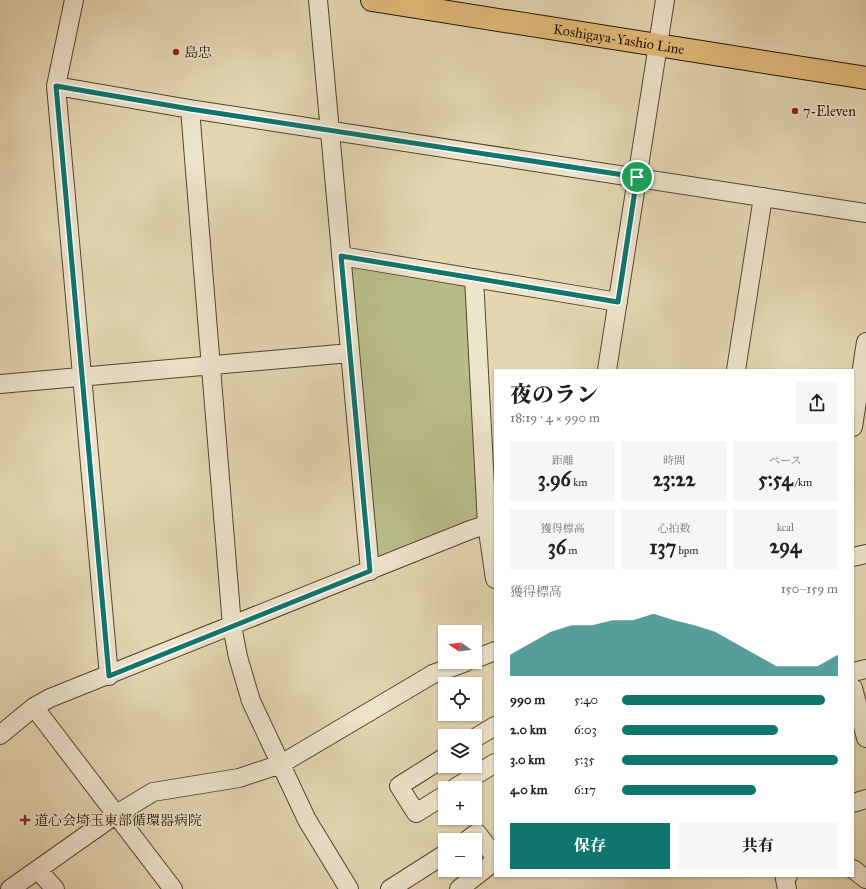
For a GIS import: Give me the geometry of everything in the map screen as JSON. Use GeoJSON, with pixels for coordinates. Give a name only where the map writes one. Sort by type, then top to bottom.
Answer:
{"type":"FeatureCollection","features":[{"type":"Feature","properties":{"kind":"main road","name":"Koshigaya-Yashio Line"},"geometry":{"type":"LineString","coordinates":[[372,0],[866,78]]}},
{"type":"Feature","properties":{"kind":"street"},"geometry":{"type":"LineString","coordinates":[[74,0],[56,86],[109,676]]}},
{"type":"Feature","properties":{"kind":"street"},"geometry":{"type":"LineString","coordinates":[[318,0],[370,571]]}},
{"type":"Feature","properties":{"kind":"street"},"geometry":{"type":"LineString","coordinates":[[607,369],[665,0]]}},
{"type":"Feature","properties":{"kind":"street"},"geometry":{"type":"LineString","coordinates":[[56,86],[190,109],[330,129],[866,213]]}},
{"type":"Feature","properties":{"kind":"street"},"geometry":{"type":"LineString","coordinates":[[190,109],[232,626],[238,657],[250,701],[307,820],[349,889]]}},
{"type":"Feature","properties":{"kind":"street"},"geometry":{"type":"LineString","coordinates":[[736,369],[763,197]]}},
{"type":"Feature","properties":{"kind":"street"},"geometry":{"type":"LineString","coordinates":[[341,256],[618,302]]}},
{"type":"Feature","properties":{"kind":"street"},"geometry":{"type":"LineString","coordinates":[[474,278],[494,565]]}},
{"type":"Feature","properties":{"kind":"street"},"geometry":{"type":"LineString","coordinates":[[854,420],[866,342]]}},
{"type":"Feature","properties":{"kind":"street"},"geometry":{"type":"LineString","coordinates":[[0,384],[350,353]]}},
{"type":"Feature","properties":{"kind":"street"},"geometry":{"type":"LineString","coordinates":[[854,434],[866,431]]}},
{"type":"Feature","properties":{"kind":"street"},"geometry":{"type":"LineString","coordinates":[[0,735],[34,707],[64,693],[491,523]]}},
{"type":"Feature","properties":{"kind":"street"},"geometry":{"type":"LineString","coordinates":[[854,557],[866,554]]}},
{"type":"Feature","properties":{"kind":"street"},"geometry":{"type":"LineString","coordinates":[[482,656],[494,651]]}},
{"type":"Feature","properties":{"kind":"street"},"geometry":{"type":"LineString","coordinates":[[10,889],[115,815],[153,792],[239,778],[281,764],[433,674],[447,669]]}},
{"type":"Feature","properties":{"kind":"street"},"geometry":{"type":"LineString","coordinates":[[854,672],[866,669]]}},
{"type":"Feature","properties":{"kind":"street"},"geometry":{"type":"LineString","coordinates":[[854,692],[866,738]]}},
{"type":"Feature","properties":{"kind":"street"},"geometry":{"type":"LineString","coordinates":[[34,707],[173,889]]}},
{"type":"Feature","properties":{"kind":"street"},"geometry":{"type":"LineString","coordinates":[[482,734],[494,727]]}},
{"type":"Feature","properties":{"kind":"street"},"geometry":{"type":"LineString","coordinates":[[438,761],[399,786],[416,813],[438,799]]}},
{"type":"Feature","properties":{"kind":"street"},"geometry":{"type":"LineString","coordinates":[[468,781],[493,767]]}},
{"type":"Feature","properties":{"kind":"street"},"geometry":{"type":"LineString","coordinates":[[854,803],[866,799]]}},
{"type":"Feature","properties":{"kind":"street"},"geometry":{"type":"LineString","coordinates":[[482,839],[494,856]]}},
{"type":"Feature","properties":{"kind":"street"},"geometry":{"type":"LineString","coordinates":[[390,889],[438,858]]}},
{"type":"Feature","properties":{"kind":"street"},"geometry":{"type":"LineString","coordinates":[[470,886],[494,862]]}},
{"type":"Feature","properties":{"kind":"street"},"geometry":{"type":"LineString","coordinates":[[38,870],[55,889]]}},
{"type":"Feature","properties":{"kind":"street"},"geometry":{"type":"LineString","coordinates":[[854,870],[866,879]]}},
{"type":"Feature","properties":{"kind":"street"},"geometry":{"type":"LineString","coordinates":[[787,877],[785,879],[787,889]]}},
{"type":"Feature","properties":{"kind":"green space"},"geometry":{"type":"Polygon","coordinates":[[[344,262],[470,282],[481,519],[373,562],[344,262]]]}},
{"type":"Feature","properties":{"kind":"place","name":"島忠"},"geometry":{"type":"Point","coordinates":[176,52]}},
{"type":"Feature","properties":{"kind":"place","name":"7-Eleven"},"geometry":{"type":"Point","coordinates":[795,111]}},
{"type":"Feature","properties":{"kind":"place","name":"道心会埼玉東部循環器病院"},"geometry":{"type":"Point","coordinates":[25,820]}},
{"type":"Feature","properties":{"kind":"route"},"geometry":{"type":"LineString","coordinates":[[56,86],[190,109],[330,129],[637,177],[618,302],[341,256],[370,571],[109,676],[56,86]]}}]}
